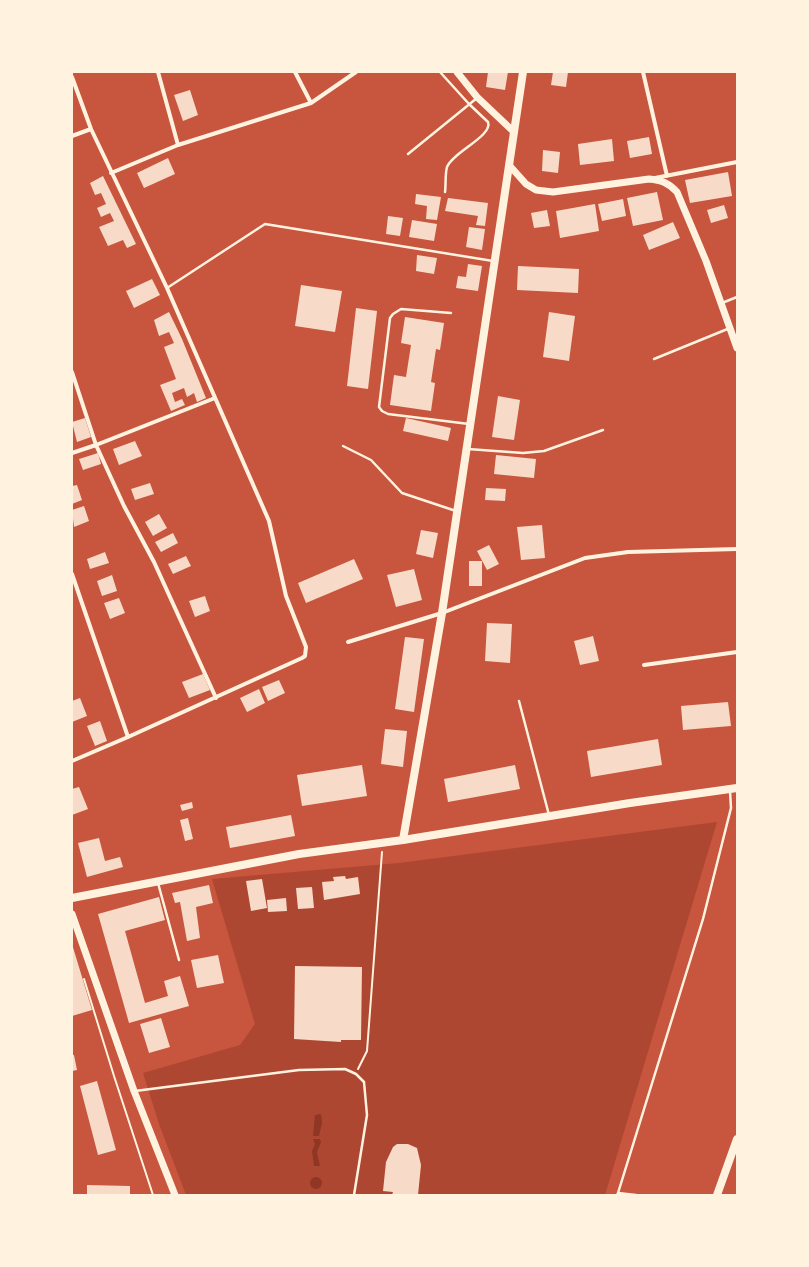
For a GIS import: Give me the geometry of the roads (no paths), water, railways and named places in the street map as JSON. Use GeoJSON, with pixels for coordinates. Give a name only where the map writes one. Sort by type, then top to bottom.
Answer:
{"type":"FeatureCollection","features":[{"type":"Feature","properties":{"kind":"main road"},"geometry":{"type":"LineString","coordinates":[[457,72],[477,97],[514,132]]}},
{"type":"Feature","properties":{"kind":"main road"},"geometry":{"type":"LineString","coordinates":[[403,840],[442,612],[523,72]]}},
{"type":"Feature","properties":{"kind":"main road"},"geometry":{"type":"LineString","coordinates":[[508,165],[526,184],[536,190],[553,192],[649,179],[662,180],[671,185],[677,192],[737,347]]}},
{"type":"Feature","properties":{"kind":"main road"},"geometry":{"type":"LineString","coordinates":[[72,898],[300,854],[403,840],[734,788]]}},
{"type":"Feature","properties":{"kind":"main road"},"geometry":{"type":"LineString","coordinates":[[72,914],[134,1091],[175,1195]]}},
{"type":"Feature","properties":{"kind":"main road"},"geometry":{"type":"LineString","coordinates":[[717,1195],[737,1139]]}},
{"type":"Feature","properties":{"kind":"street"},"geometry":{"type":"LineString","coordinates":[[158,72],[178,145]]}},
{"type":"Feature","properties":{"kind":"street"},"geometry":{"type":"LineString","coordinates":[[295,72],[311,103]]}},
{"type":"Feature","properties":{"kind":"street"},"geometry":{"type":"LineString","coordinates":[[111,173],[178,145],[311,103],[356,72]]}},
{"type":"Feature","properties":{"kind":"street"},"geometry":{"type":"LineString","coordinates":[[643,72],[667,176]]}},
{"type":"Feature","properties":{"kind":"street"},"geometry":{"type":"LineString","coordinates":[[72,77],[91,129],[167,288],[269,521],[286,596],[306,647],[305,656],[216,698],[72,761]]}},
{"type":"Feature","properties":{"kind":"street"},"geometry":{"type":"LineString","coordinates":[[72,136],[91,129]]}},
{"type":"Feature","properties":{"kind":"street"},"geometry":{"type":"LineString","coordinates":[[649,179],[737,162]]}},
{"type":"Feature","properties":{"kind":"street"},"geometry":{"type":"LineString","coordinates":[[72,372],[96,445],[124,506],[154,562],[216,698]]}},
{"type":"Feature","properties":{"kind":"street"},"geometry":{"type":"LineString","coordinates":[[72,453],[215,398]]}},
{"type":"Feature","properties":{"kind":"street"},"geometry":{"type":"LineString","coordinates":[[348,642],[442,612],[585,558],[628,552],[737,549]]}},
{"type":"Feature","properties":{"kind":"street"},"geometry":{"type":"LineString","coordinates":[[72,574],[128,737]]}},
{"type":"Feature","properties":{"kind":"street"},"geometry":{"type":"LineString","coordinates":[[644,665],[737,652]]}},
{"type":"Feature","properties":{"kind":"lane"},"geometry":{"type":"LineString","coordinates":[[440,72],[469,104],[488,122],[489,125],[487,132],[465,148],[448,166],[445,192]]}},
{"type":"Feature","properties":{"kind":"lane"},"geometry":{"type":"LineString","coordinates":[[408,154],[477,97]]}},
{"type":"Feature","properties":{"kind":"lane"},"geometry":{"type":"LineString","coordinates":[[167,288],[265,224],[495,261]]}},
{"type":"Feature","properties":{"kind":"lane"},"geometry":{"type":"LineString","coordinates":[[721,303],[737,297]]}},
{"type":"Feature","properties":{"kind":"lane"},"geometry":{"type":"LineString","coordinates":[[451,313],[401,309],[392,314],[390,318],[378,407],[388,414],[471,424]]}},
{"type":"Feature","properties":{"kind":"lane"},"geometry":{"type":"LineString","coordinates":[[654,360],[730,328]]}},
{"type":"Feature","properties":{"kind":"lane"},"geometry":{"type":"LineString","coordinates":[[467,449],[523,453],[544,451],[603,430]]}},
{"type":"Feature","properties":{"kind":"lane"},"geometry":{"type":"LineString","coordinates":[[343,446],[371,460],[402,493],[457,512]]}},
{"type":"Feature","properties":{"kind":"lane"},"geometry":{"type":"LineString","coordinates":[[519,701],[549,817]]}},
{"type":"Feature","properties":{"kind":"lane"},"geometry":{"type":"LineString","coordinates":[[636,1195],[617,1194],[703,919],[731,808],[734,788]]}},
{"type":"Feature","properties":{"kind":"lane"},"geometry":{"type":"LineString","coordinates":[[158,881],[179,960]]}},
{"type":"Feature","properties":{"kind":"lane"},"geometry":{"type":"LineString","coordinates":[[134,1091],[299,1070],[345,1069],[356,1074],[364,1082],[367,1115],[354,1195]]}}]}
